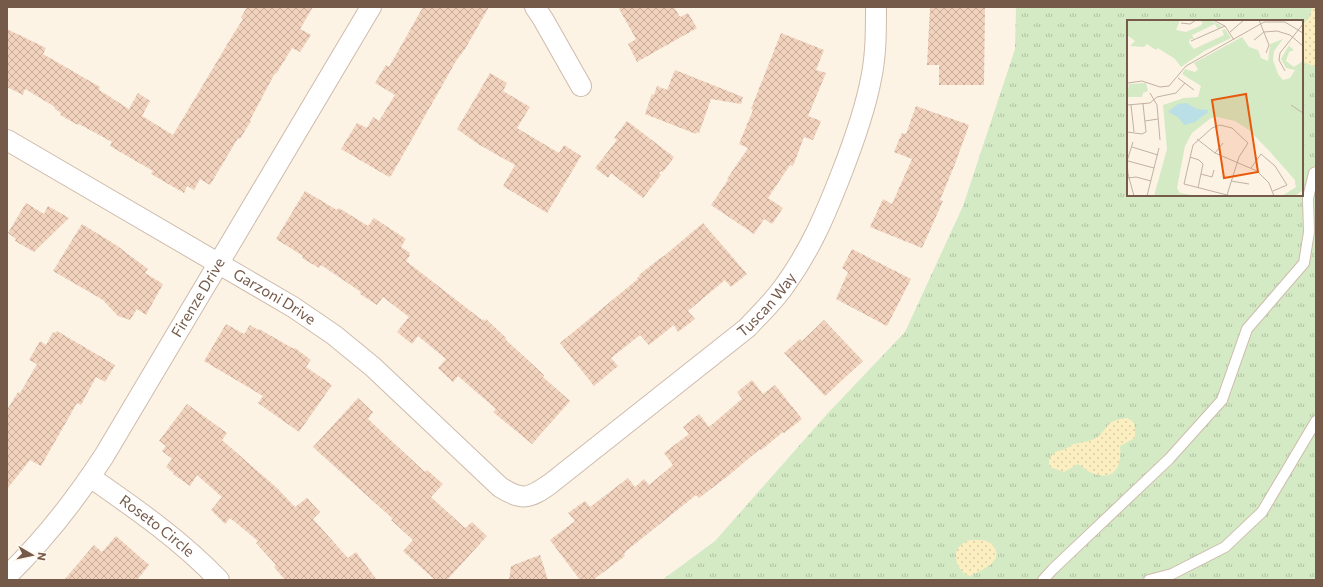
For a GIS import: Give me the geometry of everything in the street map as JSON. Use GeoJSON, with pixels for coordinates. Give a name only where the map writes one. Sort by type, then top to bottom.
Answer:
{"type":"FeatureCollection","features":[{"type":"Feature","properties":{"kind":"street","name":"Firenze Drive"},"geometry":{"type":"LineString","coordinates":[[7,576],[48,533],[104,456],[371,7]]}},
{"type":"Feature","properties":{"kind":"street"},"geometry":{"type":"LineString","coordinates":[[535,7],[581,86]]}},
{"type":"Feature","properties":{"kind":"street","name":"Tuscan Way"},"geometry":{"type":"LineString","coordinates":[[509,500],[524,497],[540,491],[550,484],[747,328],[785,286],[824,219],[856,135],[872,78],[876,41],[876,7]]}},
{"type":"Feature","properties":{"kind":"street","name":"Garzoni Drive"},"geometry":{"type":"LineString","coordinates":[[7,140],[220,263],[293,307],[334,335],[374,367],[500,487],[509,500]]}},
{"type":"Feature","properties":{"kind":"street","name":"Roseto Circle"},"geometry":{"type":"LineString","coordinates":[[90,477],[171,535],[219,580]]}},
{"type":"Feature","properties":{"kind":"lane"},"geometry":{"type":"LineString","coordinates":[[1043,580],[1169,459],[1222,400],[1247,330],[1304,263],[1309,232],[1308,198],[1314,173],[1316,172]]}},
{"type":"Feature","properties":{"kind":"lane"},"geometry":{"type":"LineString","coordinates":[[1148,580],[1172,574],[1225,547],[1262,512],[1316,421]]}},
{"type":"Feature","properties":{"kind":"green space"},"geometry":{"type":"Polygon","coordinates":[[[1016,7],[1316,7],[1316,580],[662,580],[715,541],[828,413],[905,332],[963,206],[1015,49],[1016,7]]]}},
{"type":"Feature","properties":{"kind":"sand"},"geometry":{"type":"Polygon","coordinates":[[[1312,7],[1316,7],[1316,67],[1303,61],[1303,24],[1310,17],[1312,7]]]}},
{"type":"Feature","properties":{"kind":"sand"},"geometry":{"type":"Polygon","coordinates":[[[1127,418],[1134,422],[1135,438],[1120,446],[1120,460],[1118,466],[1111,474],[1100,475],[1092,473],[1078,464],[1064,472],[1049,466],[1049,458],[1055,452],[1074,444],[1089,441],[1098,437],[1111,422],[1127,418]]]}},
{"type":"Feature","properties":{"kind":"sand"},"geometry":{"type":"Polygon","coordinates":[[[970,540],[983,540],[991,543],[996,550],[996,556],[992,563],[970,576],[965,574],[958,565],[956,561],[956,554],[958,548],[970,540]]]}},
{"type":"Feature","properties":{"kind":"building"},"geometry":{"type":"Polygon","coordinates":[[[247,7],[313,7],[300,29],[311,35],[300,52],[292,48],[276,74],[275,73],[250,120],[251,121],[240,139],[238,138],[210,185],[200,179],[194,190],[187,186],[184,193],[151,174],[153,171],[110,146],[112,142],[60,115],[61,113],[54,108],[55,107],[25,89],[23,95],[7,87],[7,29],[46,48],[43,54],[100,87],[99,90],[129,109],[138,93],[150,101],[142,116],[173,135],[243,19],[241,17],[247,7]]]}},
{"type":"Feature","properties":{"kind":"building"},"geometry":{"type":"Polygon","coordinates":[[[423,7],[489,7],[465,49],[456,61],[391,176],[389,177],[341,149],[357,123],[367,128],[373,117],[379,121],[395,95],[375,83],[386,65],[389,67],[423,7]]]}},
{"type":"Feature","properties":{"kind":"building"},"geometry":{"type":"Polygon","coordinates":[[[618,7],[674,7],[680,17],[688,13],[697,28],[637,62],[628,44],[636,39],[618,7]]]}},
{"type":"Feature","properties":{"kind":"building"},"geometry":{"type":"Polygon","coordinates":[[[930,7],[985,7],[984,85],[939,85],[939,65],[927,65],[930,7]]]}},
{"type":"Feature","properties":{"kind":"building"},"geometry":{"type":"Polygon","coordinates":[[[781,33],[824,50],[816,70],[826,73],[808,116],[821,121],[813,140],[804,137],[793,166],[790,165],[768,198],[783,208],[772,224],[764,219],[754,234],[711,205],[748,148],[739,144],[781,33]]]}},
{"type":"Feature","properties":{"kind":"building"},"geometry":{"type":"Polygon","coordinates":[[[675,70],[743,97],[741,104],[711,99],[699,133],[697,132],[696,134],[645,114],[652,94],[654,95],[657,86],[667,90],[675,70]]]}},
{"type":"Feature","properties":{"kind":"building"},"geometry":{"type":"Polygon","coordinates":[[[490,73],[507,83],[503,91],[530,107],[517,128],[559,153],[564,145],[581,156],[547,213],[503,186],[515,165],[478,144],[457,129],[490,73]]]}},
{"type":"Feature","properties":{"kind":"building"},"geometry":{"type":"Polygon","coordinates":[[[916,106],[969,125],[940,200],[943,201],[922,248],[870,227],[883,199],[892,204],[912,159],[894,152],[902,133],[906,134],[916,106]]]}},
{"type":"Feature","properties":{"kind":"building"},"geometry":{"type":"Polygon","coordinates":[[[627,121],[674,157],[663,172],[661,171],[659,173],[661,175],[643,198],[611,173],[608,178],[595,168],[617,140],[614,138],[627,121]]]}},
{"type":"Feature","properties":{"kind":"building"},"geometry":{"type":"Polygon","coordinates":[[[305,191],[337,210],[339,208],[368,226],[374,218],[406,239],[401,247],[410,253],[406,261],[482,320],[483,319],[485,321],[486,319],[506,338],[506,340],[544,375],[543,377],[570,401],[532,444],[493,412],[496,409],[458,376],[453,382],[438,368],[446,359],[418,336],[412,344],[397,332],[409,317],[383,297],[377,305],[360,294],[361,292],[321,265],[319,268],[302,258],[303,256],[276,239],[305,191]]]}},
{"type":"Feature","properties":{"kind":"building"},"geometry":{"type":"Polygon","coordinates":[[[26,203],[44,214],[48,206],[69,218],[34,252],[15,241],[16,239],[8,233],[26,203]]]}},
{"type":"Feature","properties":{"kind":"building"},"geometry":{"type":"Polygon","coordinates":[[[703,223],[747,274],[731,287],[725,280],[688,311],[695,319],[678,332],[674,325],[649,345],[640,335],[611,358],[618,366],[594,386],[560,343],[638,279],[637,278],[640,276],[639,275],[703,223]]]}},
{"type":"Feature","properties":{"kind":"building"},"geometry":{"type":"Polygon","coordinates":[[[82,224],[116,245],[148,269],[145,273],[163,284],[146,315],[137,309],[130,320],[118,316],[103,300],[53,271],[82,224]]]}},
{"type":"Feature","properties":{"kind":"building"},"geometry":{"type":"Polygon","coordinates":[[[852,249],[911,279],[887,326],[836,299],[848,272],[842,268],[852,249]]]}},
{"type":"Feature","properties":{"kind":"building"},"geometry":{"type":"Polygon","coordinates":[[[824,320],[863,361],[825,396],[784,353],[800,339],[802,341],[824,320]]]}},
{"type":"Feature","properties":{"kind":"building"},"geometry":{"type":"Polygon","coordinates":[[[226,324],[244,334],[250,325],[294,349],[295,348],[311,360],[306,367],[332,385],[299,432],[258,403],[263,396],[204,361],[226,324]]]}},
{"type":"Feature","properties":{"kind":"building"},"geometry":{"type":"Polygon","coordinates":[[[57,331],[115,365],[105,382],[96,377],[81,405],[77,403],[41,466],[30,460],[7,489],[7,410],[18,392],[20,393],[37,364],[29,360],[40,341],[46,345],[53,332],[55,333],[57,331]]]}},
{"type":"Feature","properties":{"kind":"building"},"geometry":{"type":"Polygon","coordinates":[[[752,380],[763,394],[775,385],[802,419],[761,450],[760,449],[699,498],[696,495],[625,552],[625,556],[593,580],[580,580],[550,540],[575,521],[568,513],[585,501],[590,507],[628,478],[635,487],[644,479],[649,485],[673,465],[664,453],[689,434],[683,427],[699,414],[709,427],[742,399],[737,392],[752,380]]]}},
{"type":"Feature","properties":{"kind":"building"},"geometry":{"type":"Polygon","coordinates":[[[358,398],[373,412],[368,419],[425,472],[427,470],[443,484],[431,497],[465,528],[472,522],[487,536],[447,580],[435,580],[403,551],[413,540],[391,520],[393,519],[313,447],[358,398]]]}},
{"type":"Feature","properties":{"kind":"building"},"geometry":{"type":"Polygon","coordinates":[[[187,404],[227,433],[222,440],[277,488],[295,507],[307,498],[320,512],[313,519],[348,558],[356,552],[377,580],[285,580],[274,567],[276,565],[256,543],[258,541],[230,518],[225,524],[211,510],[222,497],[197,475],[190,486],[166,467],[172,459],[162,451],[166,446],[159,441],[187,404]]]}},
{"type":"Feature","properties":{"kind":"building"},"geometry":{"type":"Polygon","coordinates":[[[116,536],[149,565],[137,580],[64,580],[94,545],[102,552],[116,536]]]}},
{"type":"Feature","properties":{"kind":"building"},"geometry":{"type":"Polygon","coordinates":[[[540,555],[548,580],[509,580],[511,566],[540,555]]]}}]}
